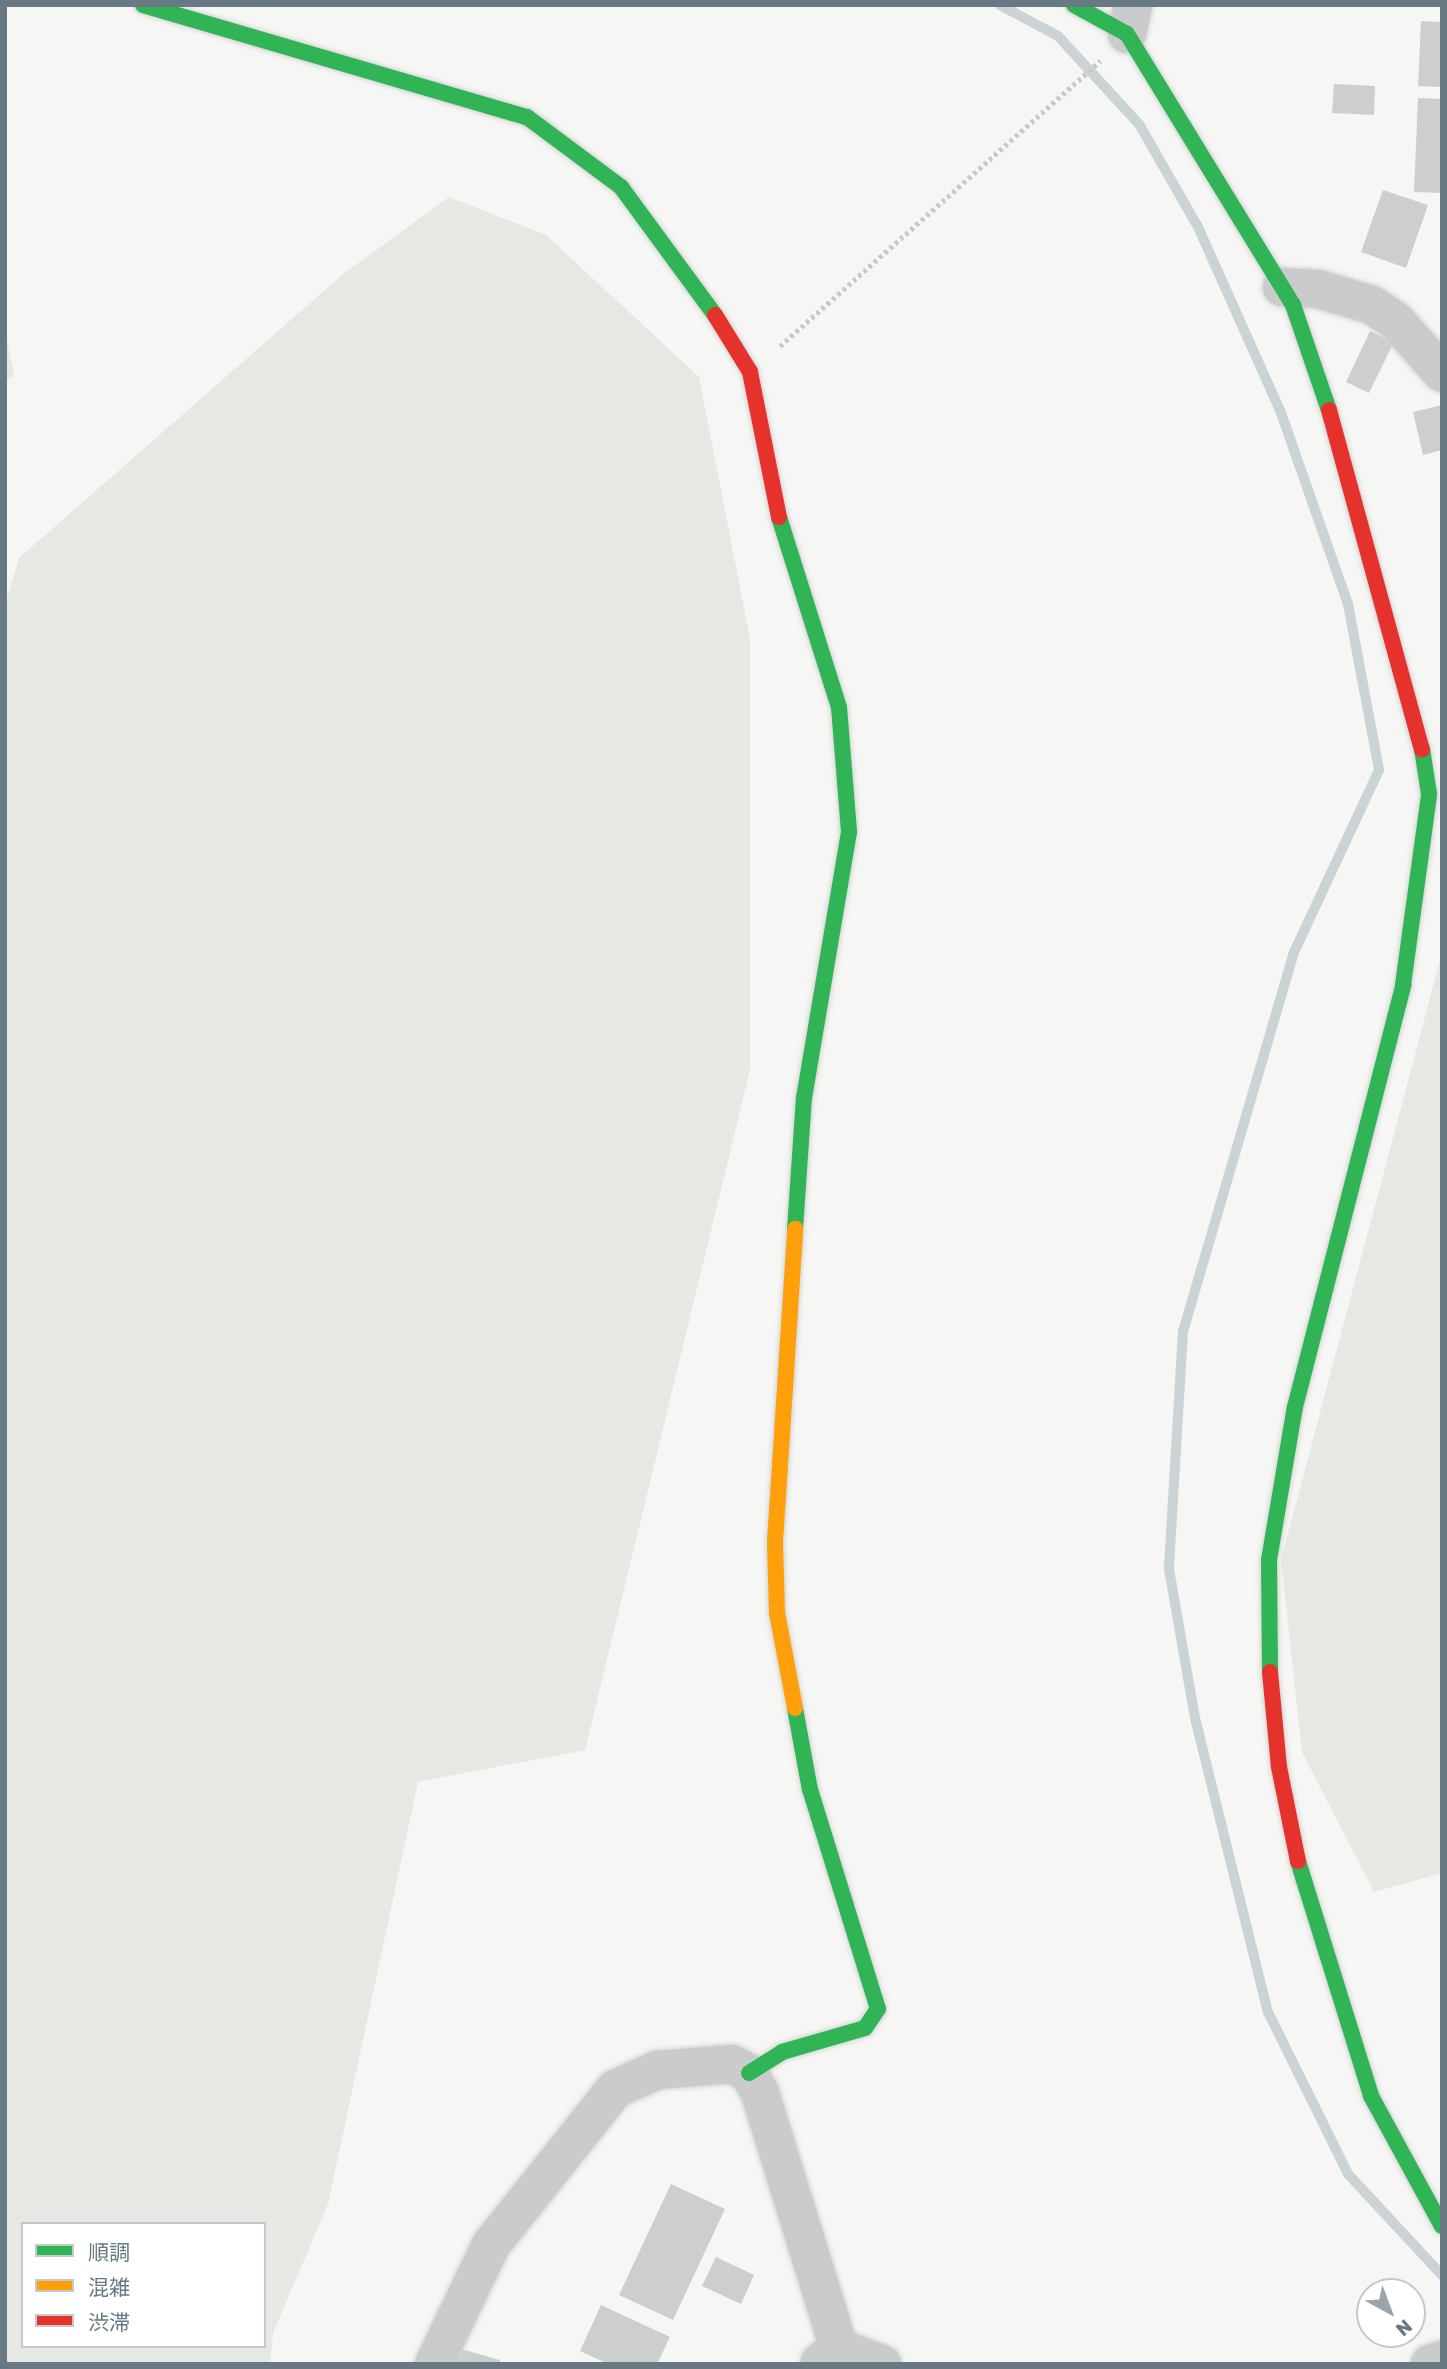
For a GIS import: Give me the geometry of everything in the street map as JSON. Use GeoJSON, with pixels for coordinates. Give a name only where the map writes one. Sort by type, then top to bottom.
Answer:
{"type":"FeatureCollection","features":[{"type":"Feature","properties":{"kind":"street"},"geometry":{"type":"LineString","coordinates":[[143,5],[527,117],[621,187],[689,272],[750,372],[786,550],[839,707],[849,831],[804,1097],[775,1542],[776,1613],[810,1790],[878,2009],[864,2028],[782,2052],[749,2073]]}},
{"type":"Feature","properties":{"kind":"street"},"geometry":{"type":"LineString","coordinates":[[1074,5],[1130,20],[1282,287],[1348,464],[1431,729],[1429,794],[1403,985],[1295,1407],[1269,1560],[1268,1646],[1279,1767],[1306,1901],[1371,2096],[1442,2226]]}},
{"type":"Feature","properties":{"kind":"street"},"geometry":{"type":"LineString","coordinates":[[1282,287],[1318,289],[1371,305],[1396,321],[1442,373]]}},
{"type":"Feature","properties":{"kind":"street"},"geometry":{"type":"LineString","coordinates":[[434,2364],[491,2245],[615,2089],[657,2070],[732,2064],[749,2073],[805,2220],[829,2356],[882,2364]]}},
{"type":"Feature","properties":{"kind":"street"},"geometry":{"type":"LineString","coordinates":[[1430,2364],[1442,2360]]}},
{"type":"Feature","properties":{"kind":"path"},"geometry":{"type":"LineString","coordinates":[[750,372],[1041,118],[1130,20]]}},
{"type":"Feature","properties":{"kind":"shaded area"},"geometry":{"type":"Polygon","coordinates":[[[449,197],[546,235],[699,377],[750,639],[750,1070],[585,1750],[418,1782],[328,2204],[273,2333],[270,2364],[5,2364],[5,606],[19,558],[342,275],[449,197]]]}},
{"type":"Feature","properties":{"kind":"shaded area"},"geometry":{"type":"Polygon","coordinates":[[[5,331],[14,375],[5,382],[5,331]]]}},
{"type":"Feature","properties":{"kind":"shaded area"},"geometry":{"type":"Polygon","coordinates":[[[1442,953],[1442,1873],[1374,1892],[1302,1752],[1281,1560],[1442,953]]]}},
{"type":"Feature","properties":{"kind":"building"},"geometry":{"type":"Polygon","coordinates":[[[1421,21],[1442,22],[1442,87],[1418,86],[1421,21]]]}},
{"type":"Feature","properties":{"kind":"building"},"geometry":{"type":"Polygon","coordinates":[[[1334,84],[1375,86],[1374,115],[1332,113],[1334,84]]]}},
{"type":"Feature","properties":{"kind":"building"},"geometry":{"type":"Polygon","coordinates":[[[1418,98],[1442,99],[1442,193],[1414,192],[1418,98]]]}},
{"type":"Feature","properties":{"kind":"building"},"geometry":{"type":"Polygon","coordinates":[[[1383,190],[1428,205],[1406,268],[1361,252],[1383,190]]]}},
{"type":"Feature","properties":{"kind":"building"},"geometry":{"type":"Polygon","coordinates":[[[1370,331],[1394,342],[1369,393],[1346,382],[1370,331]]]}},
{"type":"Feature","properties":{"kind":"building"},"geometry":{"type":"Polygon","coordinates":[[[1442,405],[1442,450],[1423,455],[1413,412],[1442,405]]]}},
{"type":"Feature","properties":{"kind":"building"},"geometry":{"type":"Polygon","coordinates":[[[671,2184],[725,2209],[673,2320],[619,2295],[671,2184]]]}},
{"type":"Feature","properties":{"kind":"building"},"geometry":{"type":"Polygon","coordinates":[[[716,2257],[754,2275],[741,2304],[702,2286],[716,2257]]]}},
{"type":"Feature","properties":{"kind":"building"},"geometry":{"type":"Polygon","coordinates":[[[601,2305],[670,2337],[657,2364],[608,2364],[580,2351],[601,2305]]]}},
{"type":"Feature","properties":{"kind":"building"},"geometry":{"type":"Polygon","coordinates":[[[450,2346],[500,2360],[499,2364],[445,2364],[450,2346]]]}},
{"type":"Feature","properties":{"kind":"waterway"},"geometry":{"type":"LineString","coordinates":[[1000,5],[1058,36],[1139,124],[1198,227],[1280,410],[1348,604],[1379,770],[1294,952],[1183,1331],[1169,1569],[1195,1718],[1268,2012],[1348,2174],[1442,2275]]}},
{"type":"Feature","properties":{"kind":"traffic: fast"},"geometry":{"type":"LineString","coordinates":[[143,5],[527,117],[621,187],[715,315]]}},
{"type":"Feature","properties":{"kind":"traffic: fast"},"geometry":{"type":"LineString","coordinates":[[1074,5],[1127,34],[1293,305],[1329,410]]}},
{"type":"Feature","properties":{"kind":"traffic: fast"},"geometry":{"type":"LineString","coordinates":[[779,517],[839,707],[849,832],[804,1097],[795,1229]]}},
{"type":"Feature","properties":{"kind":"traffic: fast"},"geometry":{"type":"LineString","coordinates":[[1270,1672],[1269,1560],[1295,1407],[1403,985],[1429,794],[1422,749]]}},
{"type":"Feature","properties":{"kind":"traffic: fast"},"geometry":{"type":"LineString","coordinates":[[749,2073],[782,2052],[865,2028],[878,2009],[810,1790],[795,1708]]}},
{"type":"Feature","properties":{"kind":"traffic: fast"},"geometry":{"type":"LineString","coordinates":[[1298,1861],[1371,2096],[1442,2226]]}},
{"type":"Feature","properties":{"kind":"traffic: slow"},"geometry":{"type":"LineString","coordinates":[[795,1229],[775,1542],[777,1613],[795,1708]]}},
{"type":"Feature","properties":{"kind":"traffic: jam"},"geometry":{"type":"LineString","coordinates":[[715,315],[750,372],[779,517]]}},
{"type":"Feature","properties":{"kind":"traffic: jam"},"geometry":{"type":"LineString","coordinates":[[1329,410],[1422,749]]}},
{"type":"Feature","properties":{"kind":"traffic: jam"},"geometry":{"type":"LineString","coordinates":[[1270,1672],[1279,1767],[1298,1861]]}}]}
